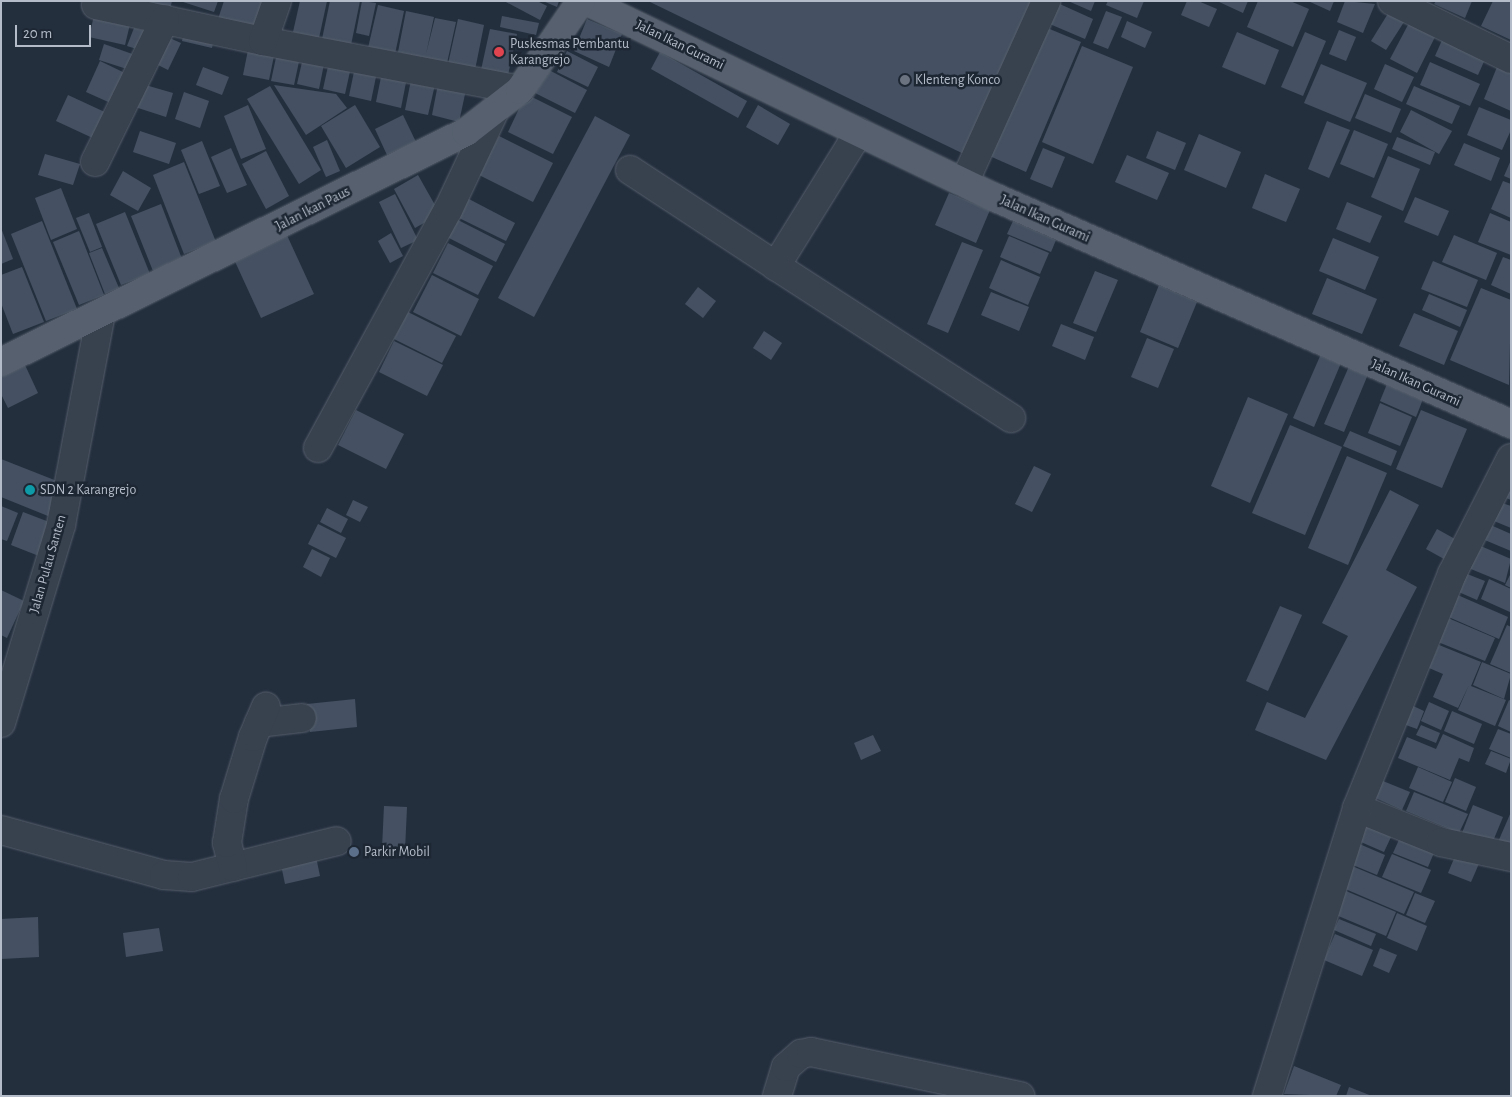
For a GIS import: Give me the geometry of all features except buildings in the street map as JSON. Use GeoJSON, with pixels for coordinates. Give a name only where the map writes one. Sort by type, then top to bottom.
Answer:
{"type":"FeatureCollection","features":[{"type":"Feature","properties":{"kind":"main road","name":"Jalan Ikan Paus"},"geometry":{"type":"LineString","coordinates":[[1,362],[466,132],[520,90],[581,1]]}},
{"type":"Feature","properties":{"kind":"main road","name":"Jalan Ikan Gurami"},"geometry":{"type":"LineString","coordinates":[[586,1],[646,28],[964,183],[1511,424]]}},
{"type":"Feature","properties":{"kind":"street"},"geometry":{"type":"LineString","coordinates":[[263,41],[277,1]]}},
{"type":"Feature","properties":{"kind":"street"},"geometry":{"type":"LineString","coordinates":[[964,183],[1046,1]]}},
{"type":"Feature","properties":{"kind":"street"},"geometry":{"type":"LineString","coordinates":[[1392,1],[1511,59]]}},
{"type":"Feature","properties":{"kind":"street"},"geometry":{"type":"LineString","coordinates":[[96,5],[263,41],[520,90]]}},
{"type":"Feature","properties":{"kind":"street"},"geometry":{"type":"LineString","coordinates":[[96,162],[165,20]]}},
{"type":"Feature","properties":{"kind":"street"},"geometry":{"type":"LineString","coordinates":[[318,448],[448,210],[495,110]]}},
{"type":"Feature","properties":{"kind":"street"},"geometry":{"type":"LineString","coordinates":[[776,266],[859,132]]}},
{"type":"Feature","properties":{"kind":"street"},"geometry":{"type":"LineString","coordinates":[[630,170],[1011,418]]}},
{"type":"Feature","properties":{"kind":"street","name":"Jalan Pulau Santen"},"geometry":{"type":"LineString","coordinates":[[1,723],[61,525],[101,313]]}},
{"type":"Feature","properties":{"kind":"street"},"geometry":{"type":"LineString","coordinates":[[1266,1096],[1357,808],[1452,574],[1511,458]]}},
{"type":"Feature","properties":{"kind":"street"},"geometry":{"type":"LineString","coordinates":[[233,867],[227,843],[228,824],[263,715],[302,718]]}},
{"type":"Feature","properties":{"kind":"street"},"geometry":{"type":"LineString","coordinates":[[1357,808],[1441,842],[1511,857]]}},
{"type":"Feature","properties":{"kind":"street"},"geometry":{"type":"LineString","coordinates":[[1,830],[164,875],[192,878],[337,842]]}},
{"type":"Feature","properties":{"kind":"street"},"geometry":{"type":"LineString","coordinates":[[777,1096],[786,1067],[801,1054],[811,1052],[1020,1096]]}},
{"type":"Feature","properties":{"kind":"place","name":"Puskesmas Pembantu Karangrejo"},"geometry":{"type":"Point","coordinates":[499,52]}},
{"type":"Feature","properties":{"kind":"place","name":"Klenteng Konco"},"geometry":{"type":"Point","coordinates":[905,80]}},
{"type":"Feature","properties":{"kind":"place","name":"SDN 2 Karangrejo"},"geometry":{"type":"Point","coordinates":[30,490]}},
{"type":"Feature","properties":{"kind":"place","name":"Parkir Mobil"},"geometry":{"type":"Point","coordinates":[354,852]}}]}
